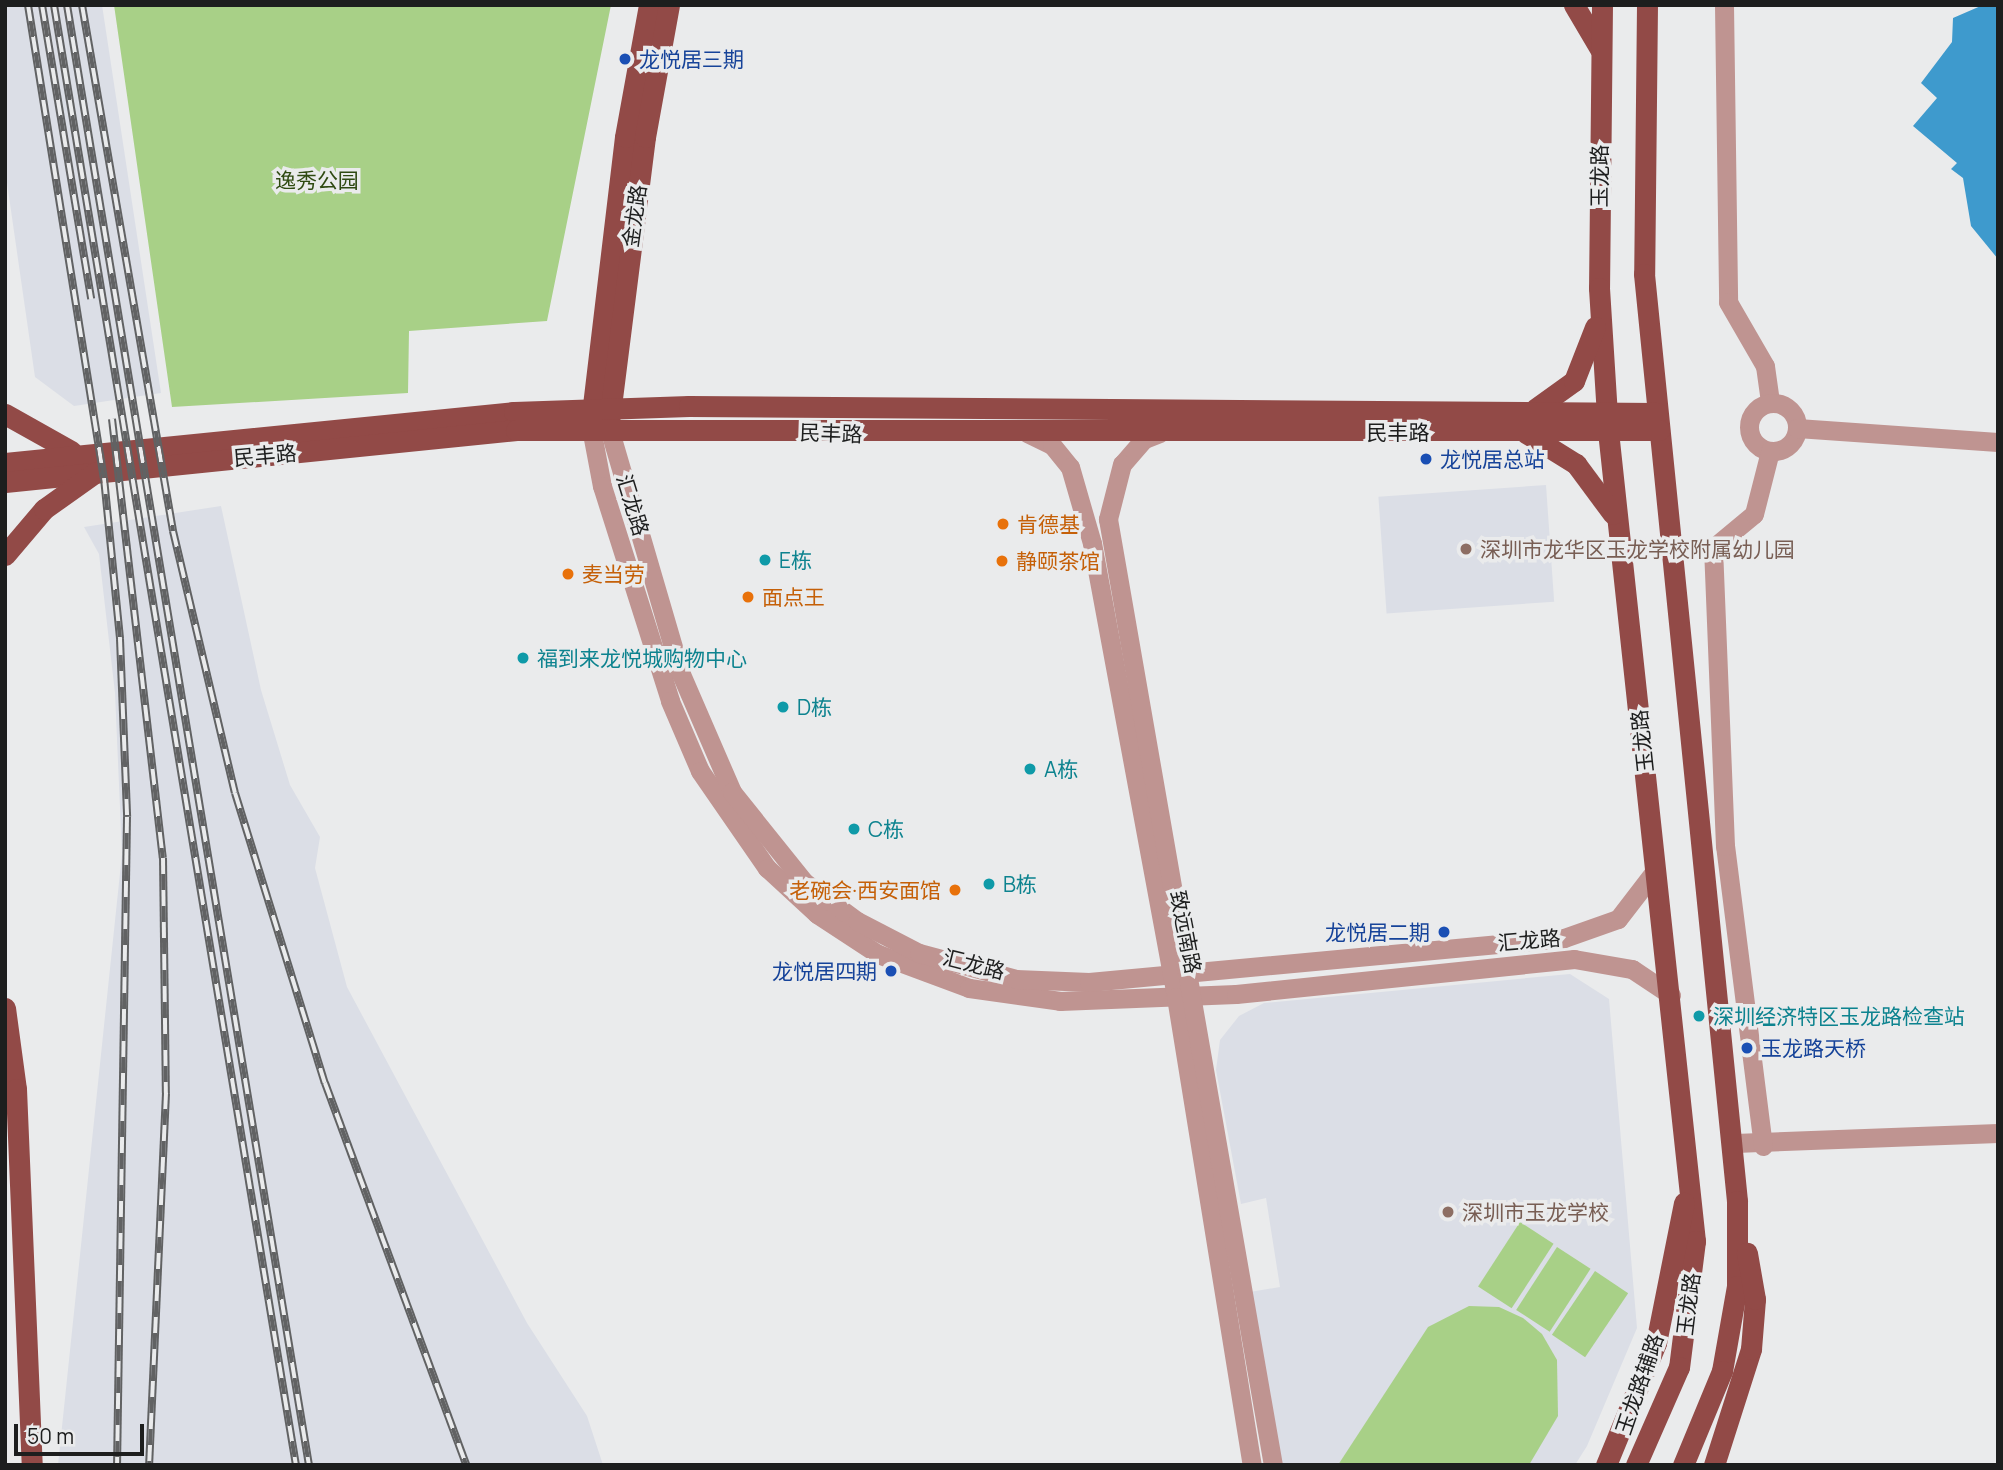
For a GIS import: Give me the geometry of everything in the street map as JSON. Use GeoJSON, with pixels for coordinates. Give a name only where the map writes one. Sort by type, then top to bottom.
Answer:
{"type":"FeatureCollection","features":[{"type":"Feature","properties":{"kind":"main road","name":"金龙路"},"geometry":{"type":"LineString","coordinates":[[600,419],[625,137],[649,5]]}},
{"type":"Feature","properties":{"kind":"main road","name":"金龙路"},"geometry":{"type":"LineString","coordinates":[[600,419],[669,5]]}},
{"type":"Feature","properties":{"kind":"main road"},"geometry":{"type":"LineString","coordinates":[[1574,5],[1600,50]]}},
{"type":"Feature","properties":{"kind":"main road","name":"玉龙路"},"geometry":{"type":"LineString","coordinates":[[1602,5],[1600,305],[1607,421],[1655,871],[1671,995],[1695,1241],[1679,1367],[1636,1465]]}},
{"type":"Feature","properties":{"kind":"main road","name":"玉龙路"},"geometry":{"type":"LineString","coordinates":[[1647,5],[1644,274],[1700,880],[1735,1143],[1737,1201],[1737,1286],[1722,1371],[1684,1465]]}},
{"type":"Feature","properties":{"kind":"main road"},"geometry":{"type":"LineString","coordinates":[[1600,305],[1588,358],[1574,381],[1552,402],[1524,421],[1576,464],[1607,499],[1620,531]]}},
{"type":"Feature","properties":{"kind":"main road"},"geometry":{"type":"LineString","coordinates":[[5,414],[48,443],[80,451]]}},
{"type":"Feature","properties":{"kind":"main road","name":"民丰路"},"geometry":{"type":"LineString","coordinates":[[5,482],[102,469],[600,419],[1027,433],[1160,433],[1524,421]]}},
{"type":"Feature","properties":{"kind":"main road","name":"民丰路"},"geometry":{"type":"LineString","coordinates":[[5,463],[80,451],[600,419],[1658,422]]}},
{"type":"Feature","properties":{"kind":"main road"},"geometry":{"type":"LineString","coordinates":[[5,555],[54,500],[102,469]]}},
{"type":"Feature","properties":{"kind":"main road"},"geometry":{"type":"LineString","coordinates":[[5,1008],[16,1089],[32,1465]]}},
{"type":"Feature","properties":{"kind":"main road","name":"玉龙路辅路"},"geometry":{"type":"LineString","coordinates":[[1606,1465],[1656,1343],[1689,1177]]}},
{"type":"Feature","properties":{"kind":"main road"},"geometry":{"type":"LineString","coordinates":[[1714,1465],[1741,1391],[1754,1312],[1737,1201]]}},
{"type":"Feature","properties":{"kind":"street"},"geometry":{"type":"LineString","coordinates":[[1724,5],[1728,302],[1765,366],[1770,403]]}},
{"type":"Feature","properties":{"kind":"street"},"geometry":{"type":"LineString","coordinates":[[1770,403],[1791,411],[1797,428]]}},
{"type":"Feature","properties":{"kind":"street"},"geometry":{"type":"LineString","coordinates":[[1770,403],[1749,423],[1752,440],[1770,451],[1784,448],[1797,428]]}},
{"type":"Feature","properties":{"kind":"street","name":"汇龙路"},"geometry":{"type":"LineString","coordinates":[[600,419],[681,674],[711,750],[755,826],[804,882],[888,938],[984,973],[1049,982],[1181,975],[1587,934],[1628,910],[1655,871]]}},
{"type":"Feature","properties":{"kind":"street","name":"汇龙路"},"geometry":{"type":"LineString","coordinates":[[600,419],[603,486],[685,737],[741,836],[791,893],[877,954],[969,988],[1060,1001],[1184,997],[1574,958],[1632,969],[1671,995]]}},
{"type":"Feature","properties":{"kind":"street"},"geometry":{"type":"LineString","coordinates":[[1797,428],[1998,442]]}},
{"type":"Feature","properties":{"kind":"street","name":"致远南路"},"geometry":{"type":"LineString","coordinates":[[1027,433],[1062,455],[1084,509],[1181,975]]}},
{"type":"Feature","properties":{"kind":"street","name":"致远南路"},"geometry":{"type":"LineString","coordinates":[[1160,433],[1122,464],[1108,519],[1181,975],[1252,1465]]}},
{"type":"Feature","properties":{"kind":"street"},"geometry":{"type":"LineString","coordinates":[[1763,1146],[1725,846],[1713,548],[1754,514],[1770,451]]}},
{"type":"Feature","properties":{"kind":"street","name":"致远南路"},"geometry":{"type":"LineString","coordinates":[[1184,997],[1272,1465]]}},
{"type":"Feature","properties":{"kind":"street"},"geometry":{"type":"LineString","coordinates":[[1735,1143],[1763,1146],[1998,1133]]}},
{"type":"Feature","properties":{"kind":"shaded area"},"geometry":{"type":"Polygon","coordinates":[[[5,5],[102,5],[161,393],[74,406],[35,377],[5,169],[5,5]]]}},
{"type":"Feature","properties":{"kind":"shaded area","name":"深圳市龙华区玉龙学校附属幼儿园"},"geometry":{"type":"Polygon","coordinates":[[[1546,485],[1554,602],[1387,613],[1378,497],[1546,485]]]}},
{"type":"Feature","properties":{"kind":"shaded area"},"geometry":{"type":"Polygon","coordinates":[[[221,506],[261,690],[290,785],[320,837],[315,868],[347,987],[527,1323],[587,1416],[603,1465],[58,1465],[122,854],[115,693],[99,554],[84,527],[221,506]]]}},
{"type":"Feature","properties":{"kind":"shaded area","name":"深圳市玉龙学校"},"geometry":{"type":"Polygon","coordinates":[[[1570,974],[1609,999],[1637,1328],[1587,1446],[1575,1465],[1278,1465],[1250,1292],[1280,1287],[1266,1198],[1241,1204],[1216,1070],[1220,1040],[1239,1016],[1264,1003],[1570,974]]]}},
{"type":"Feature","properties":{"kind":"green space","name":"逸秀公园"},"geometry":{"type":"Polygon","coordinates":[[[114,5],[611,5],[547,321],[409,331],[408,393],[172,407],[114,5]]]}},
{"type":"Feature","properties":{"kind":"green space"},"geometry":{"type":"Polygon","coordinates":[[[1520,1222],[1554,1244],[1512,1308],[1478,1287],[1520,1222]]]}},
{"type":"Feature","properties":{"kind":"green space"},"geometry":{"type":"Polygon","coordinates":[[[1557,1247],[1591,1269],[1550,1332],[1516,1310],[1557,1247]]]}},
{"type":"Feature","properties":{"kind":"green space"},"geometry":{"type":"Polygon","coordinates":[[[1595,1271],[1628,1293],[1585,1357],[1552,1335],[1595,1271]]]}},
{"type":"Feature","properties":{"kind":"green space"},"geometry":{"type":"Polygon","coordinates":[[[1469,1306],[1499,1307],[1523,1318],[1542,1334],[1557,1360],[1558,1416],[1529,1465],[1338,1465],[1428,1327],[1469,1306]]]}},
{"type":"Feature","properties":{"kind":"water"},"geometry":{"type":"Polygon","coordinates":[[[1983,5],[1998,5],[1998,259],[1971,226],[1963,178],[1951,169],[1957,163],[1913,126],[1937,98],[1921,83],[1952,42],[1953,18],[1983,5]]]}},
{"type":"Feature","properties":{"kind":"railway"},"geometry":{"type":"LineString","coordinates":[[28,5],[104,478],[120,639],[127,817],[117,1465]]}},
{"type":"Feature","properties":{"kind":"railway"},"geometry":{"type":"LineString","coordinates":[[42,5],[91,299]]}},
{"type":"Feature","properties":{"kind":"railway"},"geometry":{"type":"LineString","coordinates":[[54,5],[296,1465]]}},
{"type":"Feature","properties":{"kind":"railway"},"geometry":{"type":"LineString","coordinates":[[67,5],[309,1465]]}},
{"type":"Feature","properties":{"kind":"railway"},"geometry":{"type":"LineString","coordinates":[[82,5],[173,531],[235,793],[325,1083],[466,1465]]}},
{"type":"Feature","properties":{"kind":"railway"},"geometry":{"type":"LineString","coordinates":[[112,419],[163,858],[166,1093],[149,1465]]}},
{"type":"Feature","properties":{"kind":"place","name":"龙悦居三期"},"geometry":{"type":"Point","coordinates":[625,59]}},
{"type":"Feature","properties":{"kind":"place","name":"龙悦居总站"},"geometry":{"type":"Point","coordinates":[1426,459]}},
{"type":"Feature","properties":{"kind":"place","name":"肯德基"},"geometry":{"type":"Point","coordinates":[1003,524]}},
{"type":"Feature","properties":{"kind":"place","name":"深圳市龙华区玉龙学校附属幼儿园"},"geometry":{"type":"Point","coordinates":[1466,549]}},
{"type":"Feature","properties":{"kind":"place","name":"E栋"},"geometry":{"type":"Point","coordinates":[765,560]}},
{"type":"Feature","properties":{"kind":"place","name":"静颐茶馆"},"geometry":{"type":"Point","coordinates":[1002,561]}},
{"type":"Feature","properties":{"kind":"place","name":"麦当劳"},"geometry":{"type":"Point","coordinates":[568,574]}},
{"type":"Feature","properties":{"kind":"place","name":"面点王"},"geometry":{"type":"Point","coordinates":[748,597]}},
{"type":"Feature","properties":{"kind":"place","name":"福到来龙悦城购物中心"},"geometry":{"type":"Point","coordinates":[523,658]}},
{"type":"Feature","properties":{"kind":"place","name":"D栋"},"geometry":{"type":"Point","coordinates":[783,707]}},
{"type":"Feature","properties":{"kind":"place","name":"A栋"},"geometry":{"type":"Point","coordinates":[1030,769]}},
{"type":"Feature","properties":{"kind":"place","name":"C栋"},"geometry":{"type":"Point","coordinates":[854,829]}},
{"type":"Feature","properties":{"kind":"place","name":"B栋"},"geometry":{"type":"Point","coordinates":[989,884]}},
{"type":"Feature","properties":{"kind":"place","name":"老碗会·西安面馆"},"geometry":{"type":"Point","coordinates":[955,890]}},
{"type":"Feature","properties":{"kind":"place","name":"龙悦居二期"},"geometry":{"type":"Point","coordinates":[1444,932]}},
{"type":"Feature","properties":{"kind":"place","name":"龙悦居四期"},"geometry":{"type":"Point","coordinates":[891,971]}},
{"type":"Feature","properties":{"kind":"place","name":"深圳经济特区玉龙路检查站"},"geometry":{"type":"Point","coordinates":[1699,1016]}},
{"type":"Feature","properties":{"kind":"place","name":"玉龙路天桥"},"geometry":{"type":"Point","coordinates":[1747,1048]}},
{"type":"Feature","properties":{"kind":"place","name":"深圳市玉龙学校"},"geometry":{"type":"Point","coordinates":[1448,1212]}}]}
